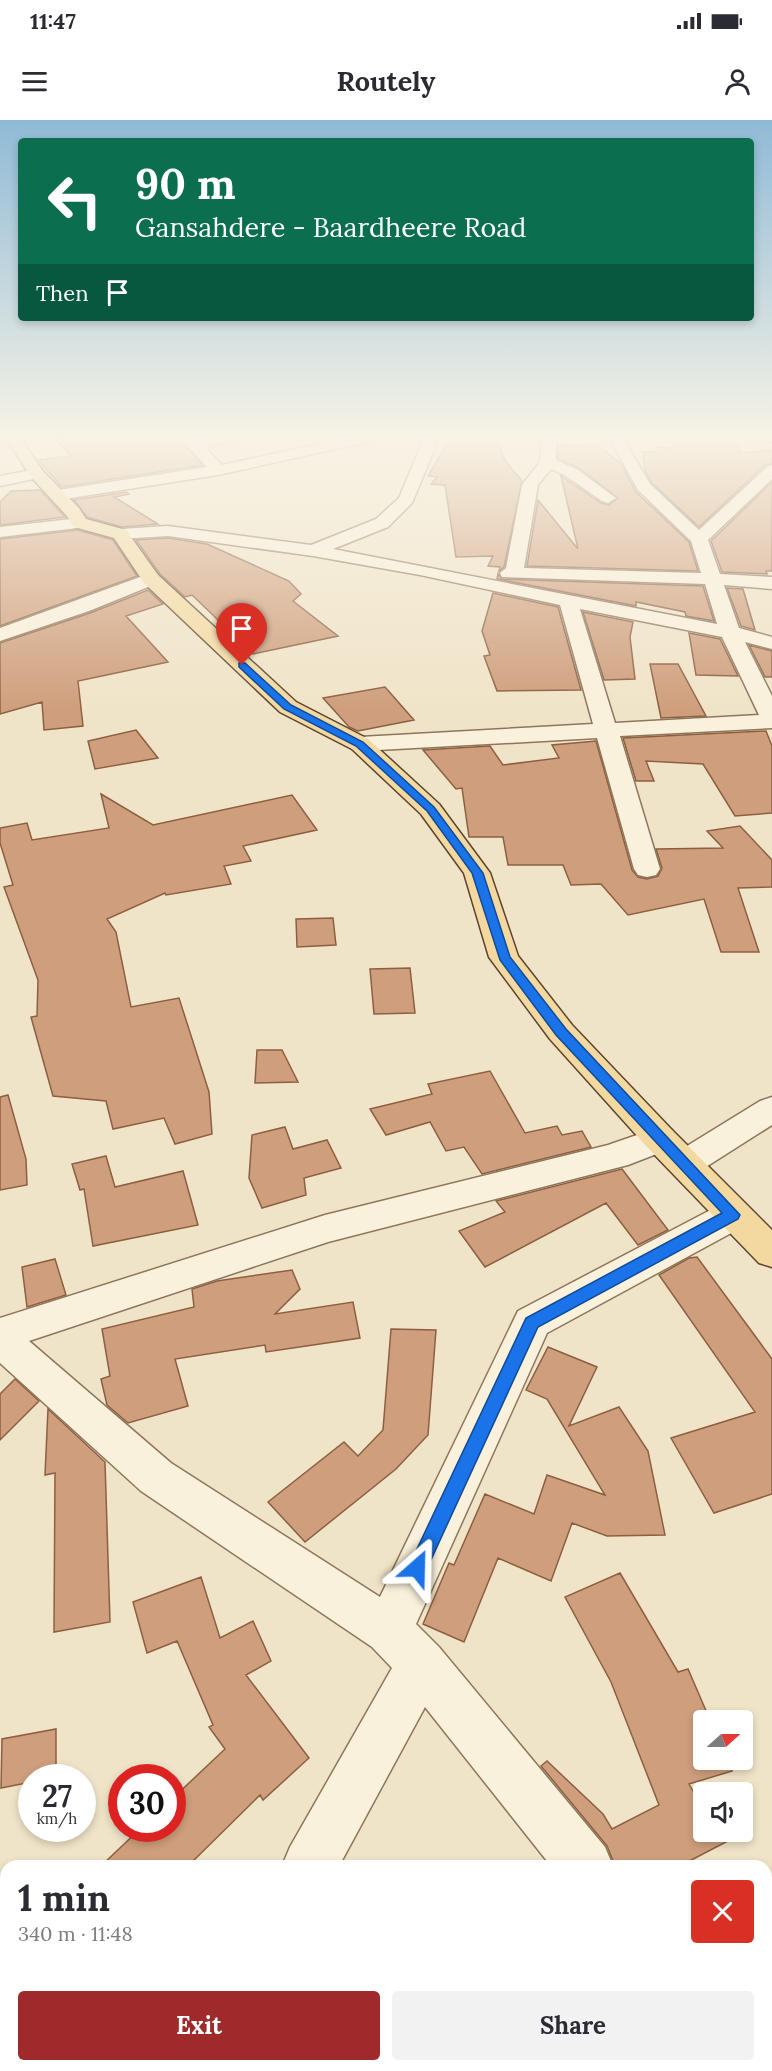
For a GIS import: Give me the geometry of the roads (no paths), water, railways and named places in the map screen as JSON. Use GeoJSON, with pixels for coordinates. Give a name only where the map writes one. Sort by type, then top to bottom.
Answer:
{"type":"FeatureCollection","features":[{"type":"Feature","properties":{"kind":"main road"},"geometry":{"type":"LineString","coordinates":[[95,527],[120,534],[151,579],[288,707],[360,744],[430,809],[477,873],[504,957],[561,1032],[733,1215],[772,1252]]}},
{"type":"Feature","properties":{"kind":"street"},"geometry":{"type":"LineString","coordinates":[[0,532],[44,527]]}},
{"type":"Feature","properties":{"kind":"street"},"geometry":{"type":"LineString","coordinates":[[312,551],[370,527]]}},
{"type":"Feature","properties":{"kind":"street"},"geometry":{"type":"LineString","coordinates":[[514,573],[522,527]]}},
{"type":"Feature","properties":{"kind":"street"},"geometry":{"type":"LineString","coordinates":[[360,744],[772,720],[730,632],[699,539],[686,527]]}},
{"type":"Feature","properties":{"kind":"street"},"geometry":{"type":"LineString","coordinates":[[699,539],[712,527]]}},
{"type":"Feature","properties":{"kind":"street"},"geometry":{"type":"LineString","coordinates":[[120,534],[168,531],[312,551],[420,570],[493,587],[730,632],[772,643]]}},
{"type":"Feature","properties":{"kind":"street"},"geometry":{"type":"LineString","coordinates":[[420,570],[772,582]]}},
{"type":"Feature","properties":{"kind":"street"},"geometry":{"type":"LineString","coordinates":[[0,635],[82,607],[151,579]]}},
{"type":"Feature","properties":{"kind":"street"},"geometry":{"type":"LineString","coordinates":[[568,600],[604,729],[647,869]]}},
{"type":"Feature","properties":{"kind":"street"},"geometry":{"type":"LineString","coordinates":[[0,1334],[325,1229],[615,1156],[673,1151],[772,1109]]}},
{"type":"Feature","properties":{"kind":"street"},"geometry":{"type":"LineString","coordinates":[[312,1860],[405,1647],[532,1322],[733,1215]]}},
{"type":"Feature","properties":{"kind":"street"},"geometry":{"type":"LineString","coordinates":[[0,1340],[156,1476],[405,1647],[581,1860]]}}]}
